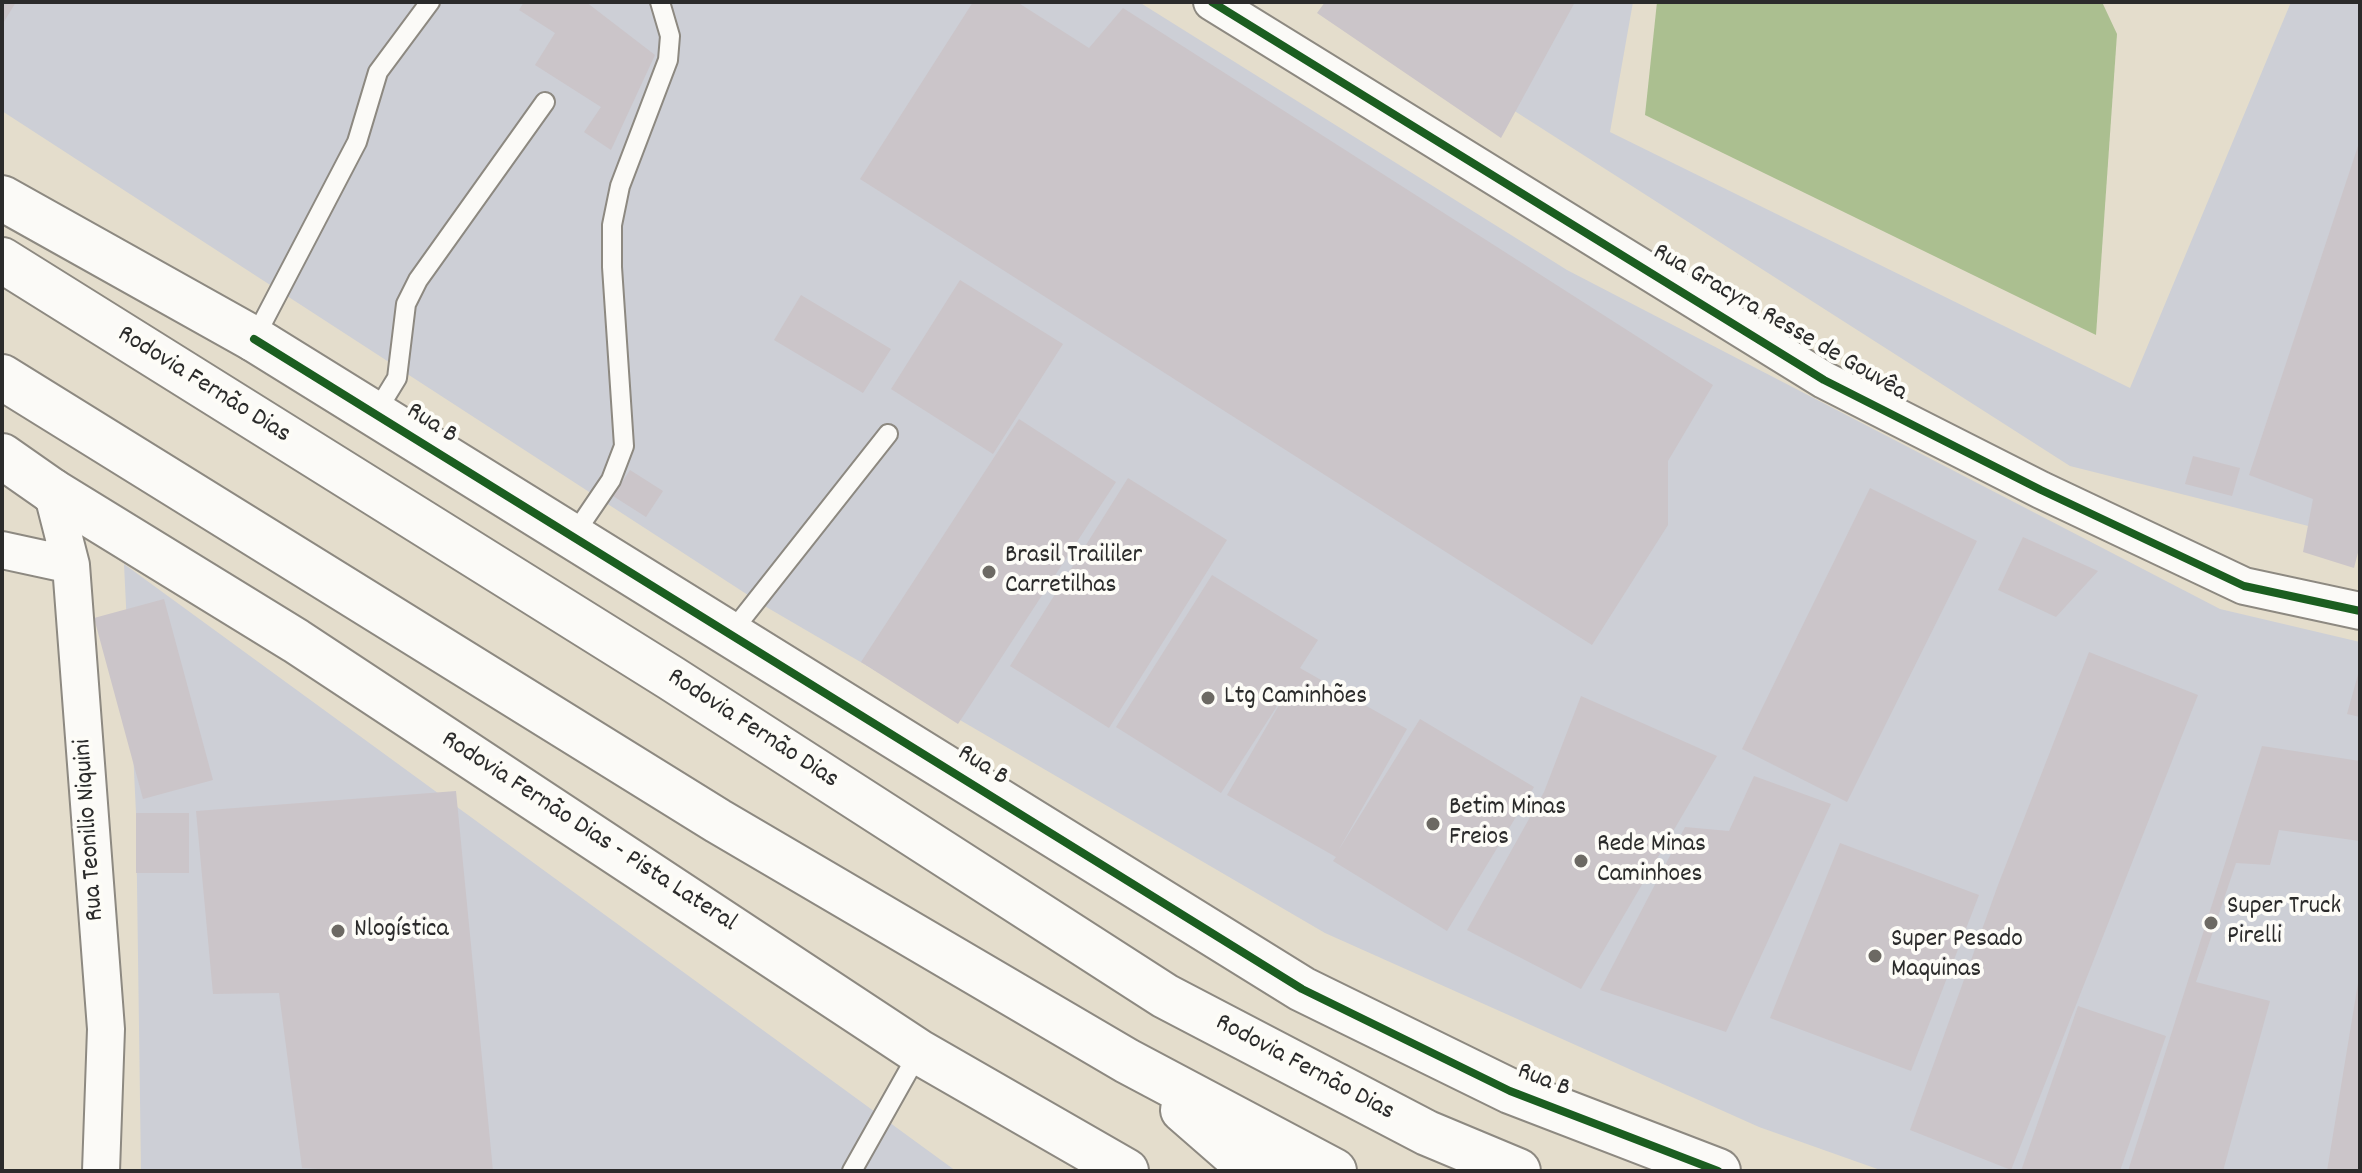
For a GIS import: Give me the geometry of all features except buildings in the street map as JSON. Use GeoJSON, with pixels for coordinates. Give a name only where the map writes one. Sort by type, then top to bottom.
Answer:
{"type":"FeatureCollection","features":[{"type":"Feature","properties":{"kind":"main road","name":"Rua B"},"geometry":{"type":"LineString","coordinates":[[2,198],[254,339],[1302,989],[1510,1091],[1718,1171]]}},
{"type":"Feature","properties":{"kind":"main road","name":"Rodovia Fernão Dias"},"geometry":{"type":"LineString","coordinates":[[2,260],[671,678],[1165,996],[1427,1133],[1518,1171]]}},
{"type":"Feature","properties":{"kind":"main road"},"geometry":{"type":"LineString","coordinates":[[2,377],[718,821],[1127,1061],[1334,1171]]}},
{"type":"Feature","properties":{"kind":"main road","name":"Rodovia Fernão Dias - Pista Lateral"},"geometry":{"type":"LineString","coordinates":[[2,456],[52,491],[296,641],[919,1052],[1126,1171]]}},
{"type":"Feature","properties":{"kind":"main road"},"geometry":{"type":"LineString","coordinates":[[1127,1061],[1237,1157],[1262,1171]]}},
{"type":"Feature","properties":{"kind":"street","name":"Rua Gracyra Resse de Gouvêa"},"geometry":{"type":"LineString","coordinates":[[1212,2],[1824,380],[2041,490],[2244,586],[2360,611]]}},
{"type":"Feature","properties":{"kind":"street","name":"Rua Teonilio Niquini"},"geometry":{"type":"LineString","coordinates":[[52,491],[71,565],[106,1029],[101,1171]]}},
{"type":"Feature","properties":{"kind":"street"},"geometry":{"type":"LineString","coordinates":[[2,550],[71,565]]}},
{"type":"Feature","properties":{"kind":"lane"},"geometry":{"type":"LineString","coordinates":[[254,339],[357,142],[378,72],[430,2]]}},
{"type":"Feature","properties":{"kind":"lane"},"geometry":{"type":"LineString","coordinates":[[573,536],[611,480],[624,446],[612,225],[620,186],[668,60],[670,36],[660,2]]}},
{"type":"Feature","properties":{"kind":"lane"},"geometry":{"type":"LineString","coordinates":[[375,414],[397,378],[406,304],[418,280],[545,102]]}},
{"type":"Feature","properties":{"kind":"lane"},"geometry":{"type":"LineString","coordinates":[[730,634],[888,434]]}},
{"type":"Feature","properties":{"kind":"lane"},"geometry":{"type":"LineString","coordinates":[[852,1171],[919,1052]]}},
{"type":"Feature","properties":{"kind":"shaded area"},"geometry":{"type":"Polygon","coordinates":[[[2,2],[1139,2],[1567,270],[2220,609],[2360,642],[2360,1171],[1883,1171],[1759,1127],[1325,933],[768,608],[2,111],[2,2]]]}},
{"type":"Feature","properties":{"kind":"shaded area"},"geometry":{"type":"Polygon","coordinates":[[[1344,2],[1633,2],[1610,132],[2130,388],[2291,2],[2360,2],[2360,539],[2070,466],[1344,2]]]}},
{"type":"Feature","properties":{"kind":"shaded area"},"geometry":{"type":"Polygon","coordinates":[[[124,564],[956,1171],[141,1171],[136,813],[124,564]]]}},
{"type":"Feature","properties":{"kind":"green space"},"geometry":{"type":"Polygon","coordinates":[[[1657,2],[2102,2],[2117,34],[2096,335],[1645,115],[1657,2]]]}},
{"type":"Feature","properties":{"kind":"cycle path"},"geometry":{"type":"LineString","coordinates":[[1212,2],[1824,380],[2041,490],[2244,586],[2360,611]]}},
{"type":"Feature","properties":{"kind":"cycle path"},"geometry":{"type":"LineString","coordinates":[[254,339],[1302,989],[1510,1091],[1718,1171]]}},
{"type":"Feature","properties":{"kind":"place","name":"Brasil Traililer Carretilhas"},"geometry":{"type":"Point","coordinates":[989,572]}},
{"type":"Feature","properties":{"kind":"place","name":"Ltg Caminhões"},"geometry":{"type":"Point","coordinates":[1208,698]}},
{"type":"Feature","properties":{"kind":"place","name":"Betim Minas Freios"},"geometry":{"type":"Point","coordinates":[1433,824]}},
{"type":"Feature","properties":{"kind":"place","name":"Rede Minas Caminhoes"},"geometry":{"type":"Point","coordinates":[1581,861]}},
{"type":"Feature","properties":{"kind":"place","name":"Super Truck Pirelli"},"geometry":{"type":"Point","coordinates":[2211,923]}},
{"type":"Feature","properties":{"kind":"place","name":"Nlogística"},"geometry":{"type":"Point","coordinates":[338,931]}},
{"type":"Feature","properties":{"kind":"place","name":"Super Pesado Maquinas"},"geometry":{"type":"Point","coordinates":[1875,956]}}]}
